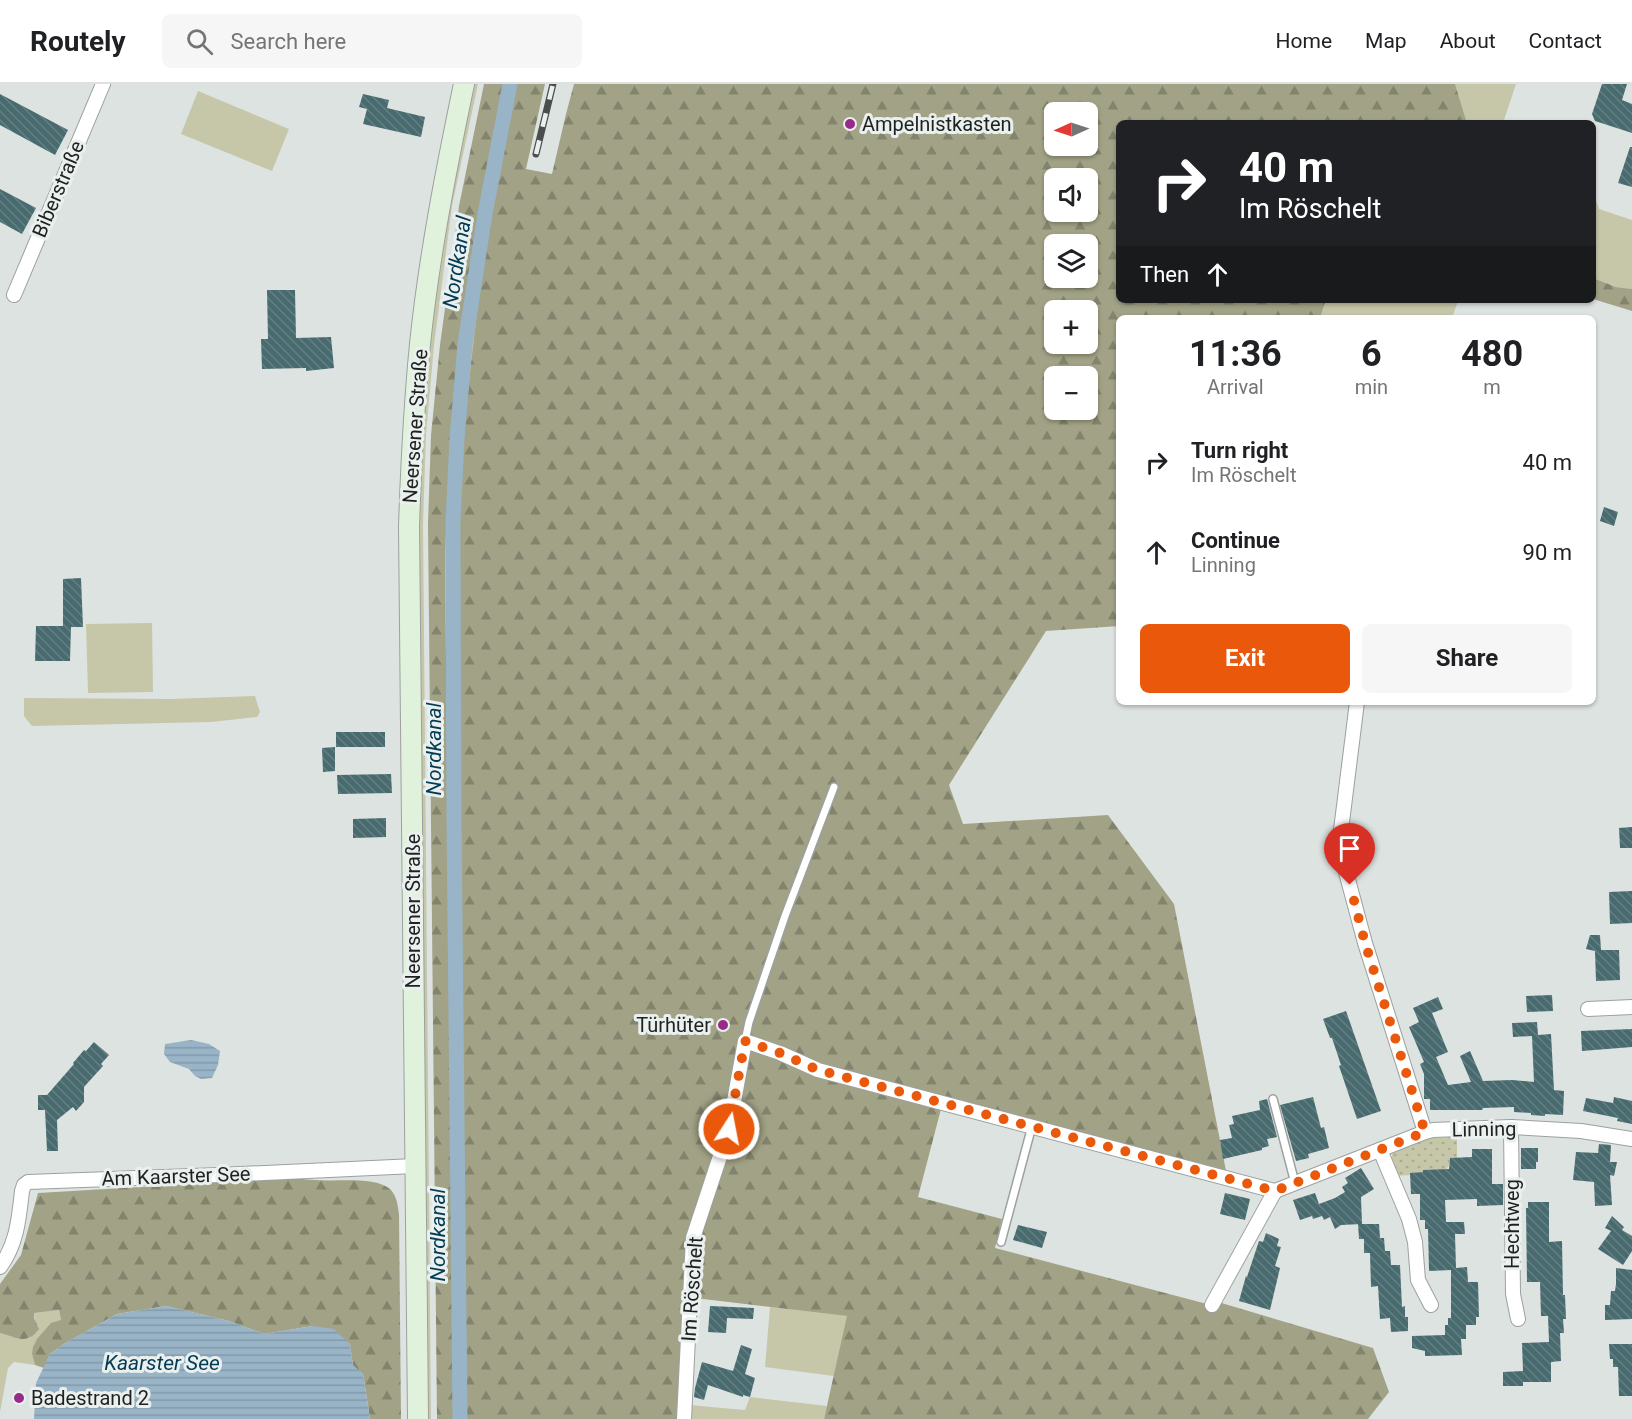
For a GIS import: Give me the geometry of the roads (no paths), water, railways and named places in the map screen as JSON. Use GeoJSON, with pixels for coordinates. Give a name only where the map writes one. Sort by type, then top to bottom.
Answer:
{"type":"FeatureCollection","features":[{"type":"Feature","properties":{"kind":"main road","name":"Neersener Straße"},"geometry":{"type":"LineString","coordinates":[[418,1419],[409,526],[412,445],[420,342],[441,202],[464,84]]}},
{"type":"Feature","properties":{"kind":"street","name":"Biberstraße"},"geometry":{"type":"LineString","coordinates":[[14,295],[103,84]]}},
{"type":"Feature","properties":{"kind":"street"},"geometry":{"type":"LineString","coordinates":[[1357,705],[1339,846],[1365,943],[1425,1132]]}},
{"type":"Feature","properties":{"kind":"street"},"geometry":{"type":"LineString","coordinates":[[1588,1009],[1632,1007]]}},
{"type":"Feature","properties":{"kind":"street"},"geometry":{"type":"LineString","coordinates":[[745,1041],[818,1070],[1275,1191],[1212,1305]]}},
{"type":"Feature","properties":{"kind":"street","name":"Im Röschelt"},"geometry":{"type":"LineString","coordinates":[[684,1419],[693,1238],[729,1129],[745,1041]]}},
{"type":"Feature","properties":{"kind":"street","name":"Linning"},"geometry":{"type":"LineString","coordinates":[[1275,1191],[1358,1155],[1380,1150],[1425,1132],[1512,1127],[1581,1131],[1632,1138]]}},
{"type":"Feature","properties":{"kind":"street","name":"Hechtweg"},"geometry":{"type":"LineString","coordinates":[[1512,1127],[1513,1294],[1518,1320]]}},
{"type":"Feature","properties":{"kind":"street"},"geometry":{"type":"LineString","coordinates":[[1380,1150],[1409,1220],[1415,1242],[1418,1280],[1431,1305]]}},
{"type":"Feature","properties":{"kind":"street","name":"Am Kaarster See"},"geometry":{"type":"LineString","coordinates":[[0,1267],[16,1236],[22,1191],[28,1182],[415,1166]]}},
{"type":"Feature","properties":{"kind":"lane"},"geometry":{"type":"LineString","coordinates":[[745,1041],[749,1022],[785,916],[834,787]]}},
{"type":"Feature","properties":{"kind":"lane"},"geometry":{"type":"LineString","coordinates":[[1273,1099],[1295,1183]]}},
{"type":"Feature","properties":{"kind":"lane"},"geometry":{"type":"LineString","coordinates":[[1001,1242],[1032,1126]]}},
{"type":"Feature","properties":{"kind":"water"},"geometry":{"type":"Polygon","coordinates":[[[191,1040],[209,1044],[220,1051],[218,1065],[212,1078],[201,1079],[195,1076],[189,1069],[170,1062],[164,1054],[165,1044],[191,1040]]]}},
{"type":"Feature","properties":{"kind":"water","name":"Kaarster See"},"geometry":{"type":"Polygon","coordinates":[[[166,1306],[229,1321],[264,1334],[313,1326],[334,1329],[350,1344],[353,1365],[363,1374],[370,1419],[34,1419],[36,1383],[50,1354],[117,1314],[166,1306]]]}},
{"type":"Feature","properties":{"kind":"waterway","name":"Nordkanal"},"geometry":{"type":"LineString","coordinates":[[460,1419],[453,522],[465,344],[485,214],[510,84]]}},
{"type":"Feature","properties":{"kind":"railway"},"geometry":{"type":"LineString","coordinates":[[536,154],[553,84]]}},
{"type":"Feature","properties":{"kind":"place","name":"Ampelnistkasten"},"geometry":{"type":"Point","coordinates":[850,124]}},
{"type":"Feature","properties":{"kind":"place","name":"Türhüter"},"geometry":{"type":"Point","coordinates":[723,1025]}},
{"type":"Feature","properties":{"kind":"place","name":"Badestrand 2"},"geometry":{"type":"Point","coordinates":[19,1398]}}]}
